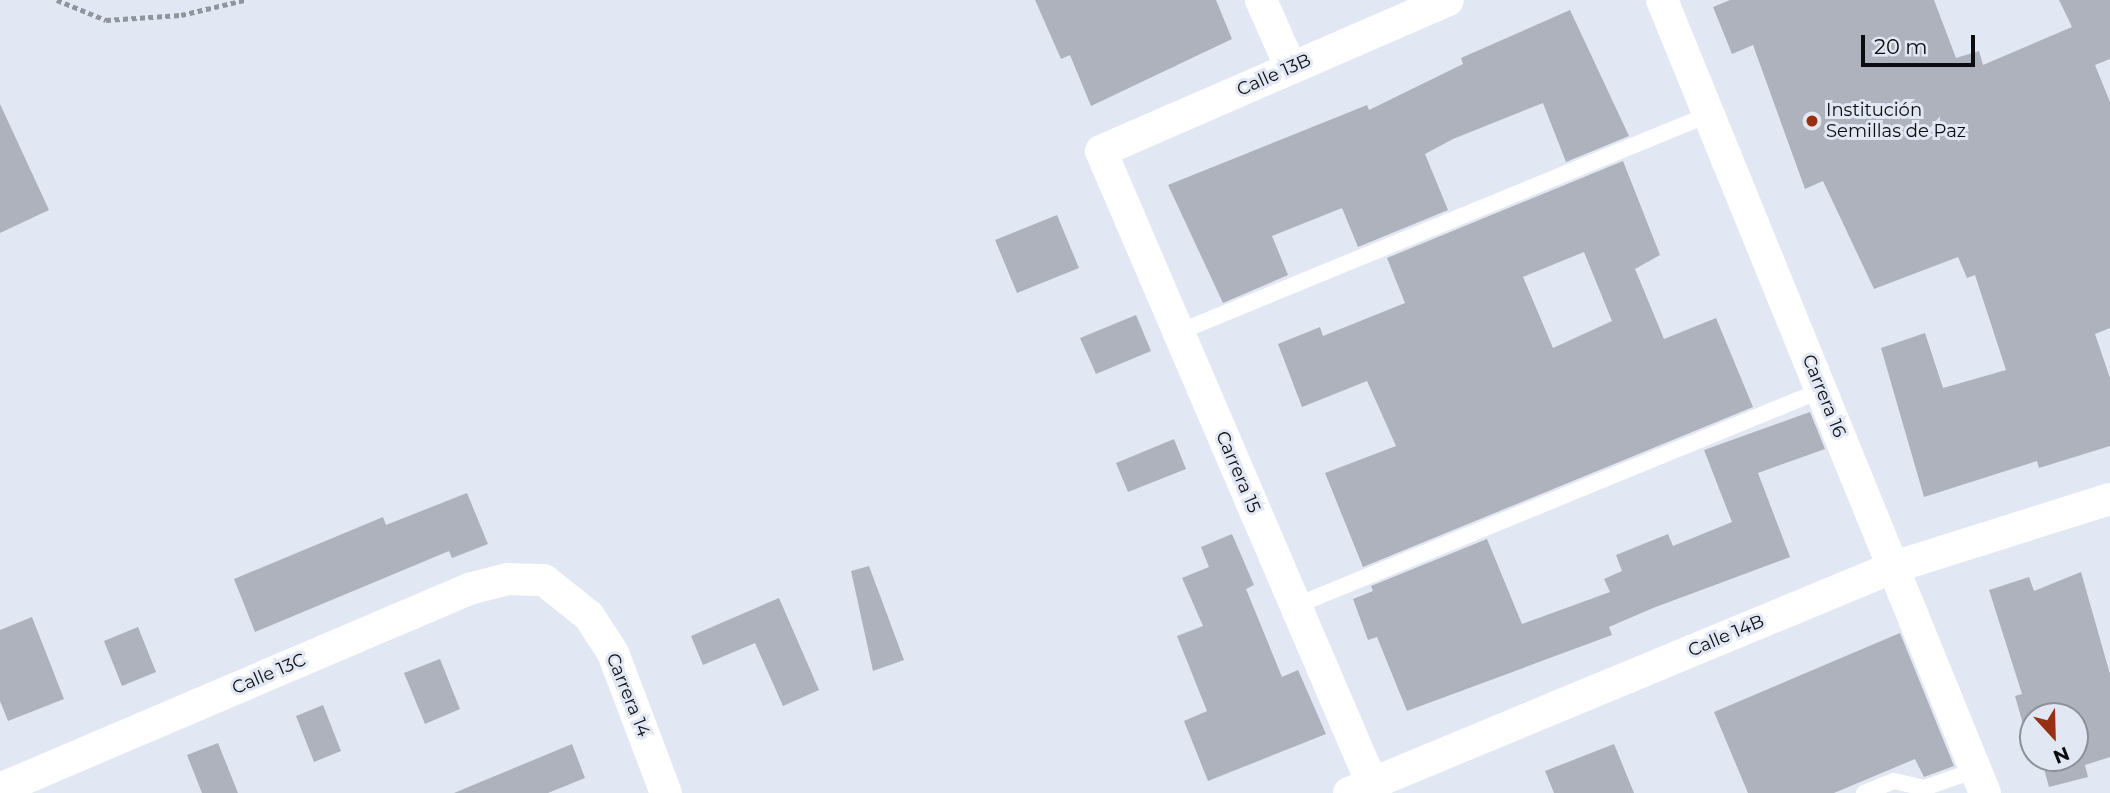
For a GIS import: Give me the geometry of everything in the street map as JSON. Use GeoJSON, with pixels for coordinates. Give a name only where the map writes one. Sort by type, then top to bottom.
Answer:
{"type":"FeatureCollection","features":[{"type":"Feature","properties":{"kind":"street"},"geometry":{"type":"LineString","coordinates":[[1261,0],[1291,68]]}},
{"type":"Feature","properties":{"kind":"street","name":"Calle 13B"},"geometry":{"type":"LineString","coordinates":[[1101,151],[1448,0]]}},
{"type":"Feature","properties":{"kind":"street","name":"Carrera 16"},"geometry":{"type":"LineString","coordinates":[[1662,0],[1981,781]]}},
{"type":"Feature","properties":{"kind":"street","name":"Carrera 15"},"geometry":{"type":"LineString","coordinates":[[1101,151],[1295,606],[1366,790]]}},
{"type":"Feature","properties":{"kind":"street","name":"Calle 14B"},"geometry":{"type":"LineString","coordinates":[[1366,790],[1894,567],[2110,499]]}},
{"type":"Feature","properties":{"kind":"street","name":"Calle 13C"},"geometry":{"type":"LineString","coordinates":[[0,789],[469,589],[508,579],[544,580]]}},
{"type":"Feature","properties":{"kind":"street","name":"Carrera 14"},"geometry":{"type":"LineString","coordinates":[[544,580],[589,616],[612,653],[666,793]]}},
{"type":"Feature","properties":{"kind":"lane"},"geometry":{"type":"LineString","coordinates":[[1179,332],[1710,114]]}},
{"type":"Feature","properties":{"kind":"lane"},"geometry":{"type":"LineString","coordinates":[[1295,606],[1822,390]]}},
{"type":"Feature","properties":{"kind":"lane"},"geometry":{"type":"LineString","coordinates":[[1864,793],[1894,781],[1924,788],[1981,781]]}},
{"type":"Feature","properties":{"kind":"path"},"geometry":{"type":"LineString","coordinates":[[57,0],[106,20],[181,15],[245,0]]}},
{"type":"Feature","properties":{"kind":"building"},"geometry":{"type":"Polygon","coordinates":[[[1035,0],[1216,0],[1232,39],[1091,106],[1070,55],[1061,59],[1035,0]]]}},
{"type":"Feature","properties":{"kind":"building"},"geometry":{"type":"Polygon","coordinates":[[[1730,0],[1934,0],[1956,58],[1979,51],[1983,65],[2072,27],[2059,0],[2110,0],[2110,59],[2095,65],[2110,102],[2110,328],[2095,334],[2110,378],[2110,446],[2039,468],[2037,461],[1924,497],[1881,348],[1925,333],[1943,388],[2006,370],[1975,275],[1967,278],[1958,257],[1874,289],[1823,181],[1805,189],[1753,45],[1732,54],[1713,7],[1730,0]]]}},
{"type":"Feature","properties":{"kind":"building"},"geometry":{"type":"Polygon","coordinates":[[[1570,10],[1629,136],[1566,162],[1543,103],[1453,139],[1425,154],[1448,210],[1358,247],[1342,208],[1272,236],[1288,275],[1223,303],[1168,185],[1367,105],[1369,110],[1463,64],[1461,58],[1570,10]]]}},
{"type":"Feature","properties":{"kind":"building"},"geometry":{"type":"Polygon","coordinates":[[[0,104],[49,210],[0,233],[0,104]]]}},
{"type":"Feature","properties":{"kind":"building"},"geometry":{"type":"Polygon","coordinates":[[[1623,161],[1660,255],[1635,269],[1664,339],[1716,318],[1753,407],[1363,567],[1325,473],[1396,446],[1367,381],[1302,407],[1278,344],[1320,327],[1323,336],[1405,303],[1387,258],[1623,161]],[[1584,252],[1523,277],[1553,348],[1612,321],[1584,252]]]}},
{"type":"Feature","properties":{"kind":"building"},"geometry":{"type":"Polygon","coordinates":[[[1057,215],[1079,268],[1017,293],[995,240],[1057,215]]]}},
{"type":"Feature","properties":{"kind":"building"},"geometry":{"type":"Polygon","coordinates":[[[1136,315],[1151,351],[1096,374],[1080,338],[1136,315]]]}},
{"type":"Feature","properties":{"kind":"building"},"geometry":{"type":"Polygon","coordinates":[[[1810,412],[1825,449],[1758,473],[1790,557],[1609,627],[1612,635],[1407,711],[1377,637],[1368,640],[1353,599],[1373,591],[1371,586],[1487,539],[1522,624],[1610,592],[1604,579],[1622,571],[1616,555],[1668,534],[1673,546],[1732,522],[1704,450],[1810,412]]]}},
{"type":"Feature","properties":{"kind":"building"},"geometry":{"type":"Polygon","coordinates":[[[1174,439],[1186,469],[1128,492],[1116,463],[1174,439]]]}},
{"type":"Feature","properties":{"kind":"building"},"geometry":{"type":"Polygon","coordinates":[[[467,493],[488,544],[452,558],[449,551],[255,632],[234,579],[383,517],[386,525],[467,493]]]}},
{"type":"Feature","properties":{"kind":"building"},"geometry":{"type":"Polygon","coordinates":[[[1232,534],[1254,585],[1246,589],[1282,677],[1298,670],[1326,734],[1208,781],[1184,721],[1207,711],[1177,636],[1203,626],[1182,578],[1209,567],[1201,547],[1232,534]]]}},
{"type":"Feature","properties":{"kind":"building"},"geometry":{"type":"Polygon","coordinates":[[[869,566],[904,660],[873,671],[851,571],[869,566]]]}},
{"type":"Feature","properties":{"kind":"building"},"geometry":{"type":"Polygon","coordinates":[[[2081,572],[2110,674],[2110,757],[2089,764],[2089,702],[2019,702],[2019,710],[2015,696],[2022,694],[1989,590],[2029,577],[2034,591],[2081,572]]]}},
{"type":"Feature","properties":{"kind":"building"},"geometry":{"type":"Polygon","coordinates":[[[779,598],[819,690],[783,706],[755,643],[703,665],[691,636],[779,598]]]}},
{"type":"Feature","properties":{"kind":"building"},"geometry":{"type":"Polygon","coordinates":[[[32,617],[64,699],[8,721],[0,701],[0,630],[32,617]]]}},
{"type":"Feature","properties":{"kind":"building"},"geometry":{"type":"Polygon","coordinates":[[[138,627],[156,672],[122,686],[104,641],[138,627]]]}},
{"type":"Feature","properties":{"kind":"building"},"geometry":{"type":"Polygon","coordinates":[[[1900,633],[1954,766],[1924,777],[1915,759],[1834,793],[1748,793],[1714,712],[1900,633]]]}},
{"type":"Feature","properties":{"kind":"building"},"geometry":{"type":"Polygon","coordinates":[[[440,659],[460,709],[425,724],[404,673],[440,659]]]}},
{"type":"Feature","properties":{"kind":"building"},"geometry":{"type":"Polygon","coordinates":[[[323,705],[341,751],[314,762],[296,716],[323,705]]]}},
{"type":"Feature","properties":{"kind":"building"},"geometry":{"type":"Polygon","coordinates":[[[218,743],[238,793],[202,793],[187,755],[218,743]]]}},
{"type":"Feature","properties":{"kind":"building"},"geometry":{"type":"Polygon","coordinates":[[[572,744],[585,778],[548,793],[454,793],[572,744]]]}},
{"type":"Feature","properties":{"kind":"building"},"geometry":{"type":"Polygon","coordinates":[[[1614,744],[1634,793],[1554,793],[1545,771],[1614,744]]]}},
{"type":"Feature","properties":{"kind":"building"},"geometry":{"type":"Polygon","coordinates":[[[2045,772],[2087,772],[2088,777],[2049,787],[2045,772]]]}},
{"type":"Feature","properties":{"kind":"place","name":"Institución Semillas de Paz"},"geometry":{"type":"Point","coordinates":[1812,121]}}]}
